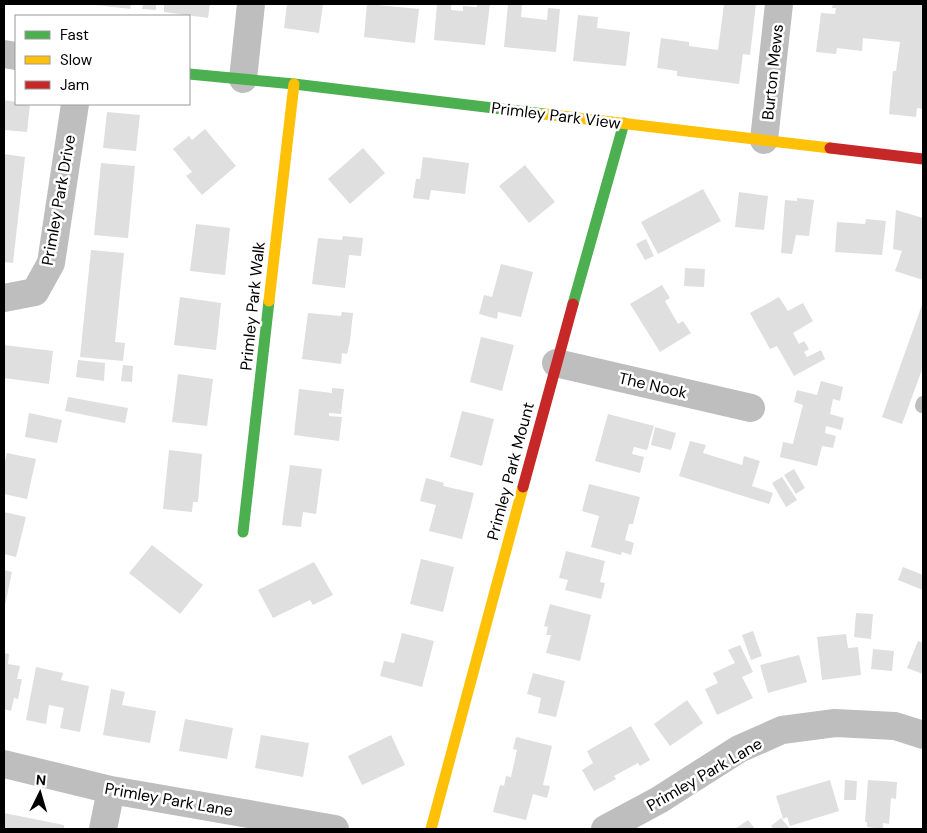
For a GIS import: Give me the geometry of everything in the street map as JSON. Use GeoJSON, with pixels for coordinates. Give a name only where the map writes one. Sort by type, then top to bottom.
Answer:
{"type":"FeatureCollection","features":[{"type":"Feature","properties":{"kind":"street"},"geometry":{"type":"LineString","coordinates":[[244,79],[250,4]]}},
{"type":"Feature","properties":{"kind":"street","name":"Burton Mews"},"geometry":{"type":"LineString","coordinates":[[764,140],[779,4]]}},
{"type":"Feature","properties":{"kind":"street","name":"Primley Park View"},"geometry":{"type":"LineString","coordinates":[[190,74],[294,84],[923,159]]}},
{"type":"Feature","properties":{"kind":"street","name":"Primley Park Walk"},"geometry":{"type":"LineString","coordinates":[[243,532],[294,84]]}},
{"type":"Feature","properties":{"kind":"street","name":"Primley Park Drive"},"geometry":{"type":"LineString","coordinates":[[4,298],[35,292],[51,263],[74,105]]}},
{"type":"Feature","properties":{"kind":"street","name":"Primley Park Mount"},"geometry":{"type":"LineString","coordinates":[[431,829],[556,362],[624,123]]}},
{"type":"Feature","properties":{"kind":"street","name":"The Nook"},"geometry":{"type":"LineString","coordinates":[[556,362],[751,408]]}},
{"type":"Feature","properties":{"kind":"street","name":"Primley Park Lane"},"geometry":{"type":"LineString","coordinates":[[605,829],[659,800],[739,749],[782,730],[835,723],[895,726],[923,735]]}},
{"type":"Feature","properties":{"kind":"street","name":"Primley Park Lane"},"geometry":{"type":"LineString","coordinates":[[4,764],[111,790],[335,829]]}},
{"type":"Feature","properties":{"kind":"street"},"geometry":{"type":"LineString","coordinates":[[103,829],[111,790]]}},
{"type":"Feature","properties":{"kind":"building"},"geometry":{"type":"Polygon","coordinates":[[[87,4],[131,4],[130,9],[87,4]]]}},
{"type":"Feature","properties":{"kind":"building"},"geometry":{"type":"Polygon","coordinates":[[[143,4],[156,4],[156,10],[142,9],[143,4]]]}},
{"type":"Feature","properties":{"kind":"building"},"geometry":{"type":"Polygon","coordinates":[[[164,4],[210,4],[208,18],[164,12],[164,4]]]}},
{"type":"Feature","properties":{"kind":"building"},"geometry":{"type":"Polygon","coordinates":[[[287,4],[323,4],[319,33],[284,28],[287,4]]]}},
{"type":"Feature","properties":{"kind":"building"},"geometry":{"type":"Polygon","coordinates":[[[367,4],[419,9],[415,43],[364,37],[367,4]]]}},
{"type":"Feature","properties":{"kind":"building"},"geometry":{"type":"Polygon","coordinates":[[[437,4],[451,4],[451,10],[463,11],[463,6],[477,7],[477,4],[490,4],[485,45],[434,40],[437,4]]]}},
{"type":"Feature","properties":{"kind":"building"},"geometry":{"type":"Polygon","coordinates":[[[508,4],[522,5],[521,17],[547,20],[548,8],[560,9],[556,52],[504,47],[508,4]]]}},
{"type":"Feature","properties":{"kind":"building"},"geometry":{"type":"Polygon","coordinates":[[[724,4],[756,4],[750,55],[743,54],[739,84],[677,76],[677,71],[657,68],[661,38],[689,42],[689,46],[718,50],[724,4]]]}},
{"type":"Feature","properties":{"kind":"building"},"geometry":{"type":"Polygon","coordinates":[[[833,4],[923,4],[923,109],[917,108],[916,117],[889,114],[893,71],[896,71],[900,42],[863,38],[862,51],[837,48],[836,54],[816,52],[821,13],[835,14],[836,8],[832,8],[833,4]]]}},
{"type":"Feature","properties":{"kind":"building"},"geometry":{"type":"Polygon","coordinates":[[[578,15],[598,17],[597,28],[630,32],[626,66],[573,61],[578,15]]]}},
{"type":"Feature","properties":{"kind":"building"},"geometry":{"type":"Polygon","coordinates":[[[4,100],[15,102],[15,105],[30,105],[27,132],[4,130],[4,100]]]}},
{"type":"Feature","properties":{"kind":"building"},"geometry":{"type":"Polygon","coordinates":[[[107,112],[140,115],[136,151],[103,148],[107,112]]]}},
{"type":"Feature","properties":{"kind":"building"},"geometry":{"type":"Polygon","coordinates":[[[205,129],[236,166],[202,195],[186,176],[192,172],[173,149],[189,136],[192,140],[205,129]]]}},
{"type":"Feature","properties":{"kind":"building"},"geometry":{"type":"Polygon","coordinates":[[[363,148],[385,173],[350,204],[328,179],[363,148]]]}},
{"type":"Feature","properties":{"kind":"building"},"geometry":{"type":"Polygon","coordinates":[[[4,154],[25,157],[13,263],[4,262],[4,154]]]}},
{"type":"Feature","properties":{"kind":"building"},"geometry":{"type":"Polygon","coordinates":[[[423,157],[469,163],[465,194],[431,190],[429,200],[413,198],[416,179],[420,179],[423,157]]]}},
{"type":"Feature","properties":{"kind":"building"},"geometry":{"type":"Polygon","coordinates":[[[101,163],[135,166],[128,238],[94,235],[101,163]]]}},
{"type":"Feature","properties":{"kind":"building"},"geometry":{"type":"Polygon","coordinates":[[[525,165],[555,202],[529,223],[499,186],[525,165]]]}},
{"type":"Feature","properties":{"kind":"building"},"geometry":{"type":"Polygon","coordinates":[[[703,189],[721,221],[658,254],[641,222],[703,189]]]}},
{"type":"Feature","properties":{"kind":"building"},"geometry":{"type":"Polygon","coordinates":[[[739,192],[768,196],[764,230],[735,227],[739,192]]]}},
{"type":"Feature","properties":{"kind":"building"},"geometry":{"type":"Polygon","coordinates":[[[797,198],[814,200],[809,236],[796,235],[792,254],[781,253],[785,200],[797,201],[797,198]]]}},
{"type":"Feature","properties":{"kind":"building"},"geometry":{"type":"Polygon","coordinates":[[[896,210],[923,218],[923,280],[895,271],[902,251],[893,249],[896,210]]]}},
{"type":"Feature","properties":{"kind":"building"},"geometry":{"type":"Polygon","coordinates":[[[866,219],[886,221],[882,255],[835,252],[837,222],[865,224],[866,219]]]}},
{"type":"Feature","properties":{"kind":"building"},"geometry":{"type":"Polygon","coordinates":[[[196,224],[230,228],[225,275],[190,271],[196,224]]]}},
{"type":"Feature","properties":{"kind":"building"},"geometry":{"type":"Polygon","coordinates":[[[343,236],[363,238],[361,256],[349,255],[345,288],[312,284],[318,238],[342,240],[343,236]]]}},
{"type":"Feature","properties":{"kind":"building"},"geometry":{"type":"Polygon","coordinates":[[[646,239],[654,256],[645,260],[636,244],[646,239]]]}},
{"type":"Feature","properties":{"kind":"building"},"geometry":{"type":"Polygon","coordinates":[[[91,250],[124,253],[115,342],[125,343],[123,361],[80,357],[91,250]]]}},
{"type":"Feature","properties":{"kind":"building"},"geometry":{"type":"Polygon","coordinates":[[[501,264],[533,272],[521,317],[498,312],[497,319],[479,314],[484,295],[492,297],[501,264]]]}},
{"type":"Feature","properties":{"kind":"building"},"geometry":{"type":"Polygon","coordinates":[[[685,268],[705,269],[704,287],[684,286],[685,268]]]}},
{"type":"Feature","properties":{"kind":"building"},"geometry":{"type":"Polygon","coordinates":[[[662,285],[670,298],[665,301],[678,324],[683,321],[691,333],[660,352],[630,304],[662,285]]]}},
{"type":"Feature","properties":{"kind":"building"},"geometry":{"type":"Polygon","coordinates":[[[180,297],[221,303],[216,350],[174,345],[180,297]]]}},
{"type":"Feature","properties":{"kind":"building"},"geometry":{"type":"Polygon","coordinates":[[[779,297],[788,311],[803,303],[813,321],[793,333],[799,344],[804,341],[809,349],[804,352],[807,357],[821,350],[825,359],[794,376],[777,346],[770,349],[750,313],[779,297]]]}},
{"type":"Feature","properties":{"kind":"building"},"geometry":{"type":"Polygon","coordinates":[[[923,302],[923,367],[902,424],[882,417],[923,302]]]}},
{"type":"Feature","properties":{"kind":"building"},"geometry":{"type":"Polygon","coordinates":[[[342,312],[353,313],[347,354],[342,353],[341,364],[302,359],[308,313],[341,316],[342,312]]]}},
{"type":"Feature","properties":{"kind":"building"},"geometry":{"type":"Polygon","coordinates":[[[481,337],[514,345],[502,391],[470,382],[481,337]]]}},
{"type":"Feature","properties":{"kind":"building"},"geometry":{"type":"Polygon","coordinates":[[[4,345],[53,351],[49,384],[4,378],[4,345]]]}},
{"type":"Feature","properties":{"kind":"building"},"geometry":{"type":"Polygon","coordinates":[[[78,360],[105,363],[104,381],[76,377],[78,360]]]}},
{"type":"Feature","properties":{"kind":"building"},"geometry":{"type":"Polygon","coordinates":[[[123,365],[133,366],[132,382],[121,381],[123,365]]]}},
{"type":"Feature","properties":{"kind":"building"},"geometry":{"type":"Polygon","coordinates":[[[178,374],[213,379],[207,426],[172,422],[178,374]]]}},
{"type":"Feature","properties":{"kind":"building"},"geometry":{"type":"Polygon","coordinates":[[[821,381],[843,387],[840,401],[833,399],[830,414],[844,418],[841,430],[826,426],[825,433],[836,436],[833,448],[822,446],[817,466],[780,457],[783,442],[793,444],[803,405],[794,402],[797,390],[817,395],[821,381]]]}},
{"type":"Feature","properties":{"kind":"building"},"geometry":{"type":"Polygon","coordinates":[[[332,388],[344,389],[341,414],[329,413],[329,416],[342,417],[339,441],[294,435],[299,389],[332,393],[332,388]]]}},
{"type":"Feature","properties":{"kind":"building"},"geometry":{"type":"Polygon","coordinates":[[[68,397],[128,408],[125,423],[65,411],[68,397]]]}},
{"type":"Feature","properties":{"kind":"building"},"geometry":{"type":"Polygon","coordinates":[[[462,411],[494,419],[482,466],[450,457],[462,411]]]}},
{"type":"Feature","properties":{"kind":"building"},"geometry":{"type":"Polygon","coordinates":[[[29,413],[62,420],[57,443],[25,437],[29,413]]]}},
{"type":"Feature","properties":{"kind":"building"},"geometry":{"type":"Polygon","coordinates":[[[608,414],[654,426],[647,450],[634,447],[632,454],[644,457],[640,473],[595,461],[608,414]]]}},
{"type":"Feature","properties":{"kind":"building"},"geometry":{"type":"Polygon","coordinates":[[[655,427],[676,433],[671,450],[651,445],[655,427]]]}},
{"type":"Feature","properties":{"kind":"building"},"geometry":{"type":"Polygon","coordinates":[[[690,441],[706,445],[703,453],[742,465],[744,456],[760,461],[752,486],[773,493],[769,504],[679,476],[690,441]]]}},
{"type":"Feature","properties":{"kind":"building"},"geometry":{"type":"Polygon","coordinates":[[[169,450],[202,454],[198,502],[193,502],[192,512],[163,509],[169,450]]]}},
{"type":"Feature","properties":{"kind":"building"},"geometry":{"type":"Polygon","coordinates":[[[7,453],[36,459],[27,499],[4,494],[4,466],[7,453]]]}},
{"type":"Feature","properties":{"kind":"building"},"geometry":{"type":"Polygon","coordinates":[[[290,465],[322,469],[316,514],[303,512],[301,527],[282,525],[290,465]]]}},
{"type":"Feature","properties":{"kind":"building"},"geometry":{"type":"Polygon","coordinates":[[[794,469],[805,488],[796,494],[784,475],[794,469]]]}},
{"type":"Feature","properties":{"kind":"building"},"geometry":{"type":"Polygon","coordinates":[[[782,477],[797,500],[786,507],[772,483],[782,477]]]}},
{"type":"Feature","properties":{"kind":"building"},"geometry":{"type":"Polygon","coordinates":[[[426,478],[444,483],[443,486],[474,493],[462,539],[429,531],[436,505],[420,501],[426,478]]]}},
{"type":"Feature","properties":{"kind":"building"},"geometry":{"type":"Polygon","coordinates":[[[589,484],[640,497],[633,524],[629,524],[625,540],[634,543],[631,555],[622,552],[621,555],[591,547],[599,516],[582,511],[589,484]]]}},
{"type":"Feature","properties":{"kind":"building"},"geometry":{"type":"Polygon","coordinates":[[[4,512],[26,517],[16,557],[4,554],[4,512]]]}},
{"type":"Feature","properties":{"kind":"building"},"geometry":{"type":"Polygon","coordinates":[[[152,545],[203,585],[180,614],[129,573],[152,545]]]}},
{"type":"Feature","properties":{"kind":"building"},"geometry":{"type":"Polygon","coordinates":[[[566,551],[605,561],[600,582],[605,583],[601,599],[565,590],[568,580],[559,578],[566,551]]]}},
{"type":"Feature","properties":{"kind":"building"},"geometry":{"type":"Polygon","coordinates":[[[421,559],[454,567],[443,612],[410,604],[421,559]]]}},
{"type":"Feature","properties":{"kind":"building"},"geometry":{"type":"Polygon","coordinates":[[[314,562],[333,595],[313,605],[310,600],[273,618],[258,590],[314,562]]]}},
{"type":"Feature","properties":{"kind":"building"},"geometry":{"type":"Polygon","coordinates":[[[903,567],[923,575],[923,590],[898,580],[903,567]]]}},
{"type":"Feature","properties":{"kind":"building"},"geometry":{"type":"Polygon","coordinates":[[[4,570],[12,572],[5,605],[4,605],[4,570]]]}},
{"type":"Feature","properties":{"kind":"building"},"geometry":{"type":"Polygon","coordinates":[[[550,604],[591,615],[580,661],[546,653],[551,635],[546,635],[548,627],[544,626],[550,604]]]}},
{"type":"Feature","properties":{"kind":"building"},"geometry":{"type":"Polygon","coordinates":[[[856,613],[873,614],[871,639],[854,637],[856,613]]]}},
{"type":"Feature","properties":{"kind":"building"},"geometry":{"type":"Polygon","coordinates":[[[753,631],[762,656],[751,660],[742,635],[753,631]]]}},
{"type":"Feature","properties":{"kind":"building"},"geometry":{"type":"Polygon","coordinates":[[[402,633],[434,641],[422,687],[380,676],[384,661],[394,663],[402,633]]]}},
{"type":"Feature","properties":{"kind":"building"},"geometry":{"type":"Polygon","coordinates":[[[846,634],[848,648],[858,647],[861,675],[822,680],[817,637],[846,634]]]}},
{"type":"Feature","properties":{"kind":"building"},"geometry":{"type":"Polygon","coordinates":[[[918,641],[923,643],[923,674],[907,668],[918,641]]]}},
{"type":"Feature","properties":{"kind":"building"},"geometry":{"type":"Polygon","coordinates":[[[740,645],[753,672],[742,677],[753,698],[717,715],[705,689],[718,683],[713,673],[735,663],[728,650],[740,645]]]}},
{"type":"Feature","properties":{"kind":"building"},"geometry":{"type":"Polygon","coordinates":[[[873,649],[894,651],[892,671],[871,669],[873,649]]]}},
{"type":"Feature","properties":{"kind":"building"},"geometry":{"type":"Polygon","coordinates":[[[4,653],[9,654],[8,664],[20,666],[17,679],[22,679],[18,699],[14,698],[11,711],[4,709],[4,653]]]}},
{"type":"Feature","properties":{"kind":"building"},"geometry":{"type":"Polygon","coordinates":[[[799,655],[807,682],[768,693],[760,665],[799,655]]]}},
{"type":"Feature","properties":{"kind":"building"},"geometry":{"type":"Polygon","coordinates":[[[36,667],[63,673],[61,680],[89,686],[80,732],[60,728],[64,708],[49,705],[46,724],[26,720],[36,667]]]}},
{"type":"Feature","properties":{"kind":"building"},"geometry":{"type":"Polygon","coordinates":[[[533,673],[565,681],[556,717],[538,713],[541,698],[527,694],[533,673]]]}},
{"type":"Feature","properties":{"kind":"building"},"geometry":{"type":"Polygon","coordinates":[[[111,689],[125,692],[122,705],[156,711],[150,743],[103,735],[111,689]]]}},
{"type":"Feature","properties":{"kind":"building"},"geometry":{"type":"Polygon","coordinates":[[[687,700],[703,723],[670,746],[654,724],[687,700]]]}},
{"type":"Feature","properties":{"kind":"building"},"geometry":{"type":"Polygon","coordinates":[[[185,719],[233,728],[227,759],[179,751],[185,719]]]}},
{"type":"Feature","properties":{"kind":"building"},"geometry":{"type":"Polygon","coordinates":[[[631,726],[650,760],[640,766],[638,763],[614,776],[616,779],[594,791],[582,770],[593,763],[587,751],[631,726]]]}},
{"type":"Feature","properties":{"kind":"building"},"geometry":{"type":"Polygon","coordinates":[[[261,735],[309,743],[303,777],[255,768],[261,735]]]}},
{"type":"Feature","properties":{"kind":"building"},"geometry":{"type":"Polygon","coordinates":[[[391,735],[405,765],[362,785],[348,756],[391,735]]]}},
{"type":"Feature","properties":{"kind":"building"},"geometry":{"type":"Polygon","coordinates":[[[516,737],[552,746],[543,785],[550,786],[547,798],[533,794],[526,820],[493,812],[500,785],[504,786],[506,776],[511,777],[517,750],[513,749],[516,737]]]}},
{"type":"Feature","properties":{"kind":"building"},"geometry":{"type":"Polygon","coordinates":[[[830,780],[839,811],[790,826],[787,817],[783,819],[776,796],[830,780]]]}},
{"type":"Feature","properties":{"kind":"building"},"geometry":{"type":"Polygon","coordinates":[[[845,780],[857,781],[856,800],[844,800],[845,780]]]}},
{"type":"Feature","properties":{"kind":"building"},"geometry":{"type":"Polygon","coordinates":[[[868,780],[897,782],[896,799],[891,798],[889,824],[883,823],[883,829],[867,827],[867,822],[865,822],[868,780]]]}},
{"type":"Feature","properties":{"kind":"building"},"geometry":{"type":"Polygon","coordinates":[[[4,813],[64,825],[64,829],[4,829],[4,813]]]}},
{"type":"Feature","properties":{"kind":"building"},"geometry":{"type":"Polygon","coordinates":[[[781,818],[790,829],[774,829],[771,826],[781,818]]]}},
{"type":"Feature","properties":{"kind":"building"},"geometry":{"type":"Polygon","coordinates":[[[748,820],[755,829],[735,829],[748,820]]]}},
{"type":"Feature","properties":{"kind":"traffic: fast"},"geometry":{"type":"LineString","coordinates":[[190,74],[294,84],[544,114]]}},
{"type":"Feature","properties":{"kind":"traffic: fast"},"geometry":{"type":"LineString","coordinates":[[573,304],[624,123]]}},
{"type":"Feature","properties":{"kind":"traffic: fast"},"geometry":{"type":"LineString","coordinates":[[243,532],[269,301]]}},
{"type":"Feature","properties":{"kind":"traffic: slow"},"geometry":{"type":"LineString","coordinates":[[269,301],[294,84]]}},
{"type":"Feature","properties":{"kind":"traffic: slow"},"geometry":{"type":"LineString","coordinates":[[544,114],[830,148]]}},
{"type":"Feature","properties":{"kind":"traffic: slow"},"geometry":{"type":"LineString","coordinates":[[431,829],[523,487]]}},
{"type":"Feature","properties":{"kind":"traffic: jam"},"geometry":{"type":"LineString","coordinates":[[830,148],[923,159]]}},
{"type":"Feature","properties":{"kind":"traffic: jam"},"geometry":{"type":"LineString","coordinates":[[523,487],[573,304]]}}]}
